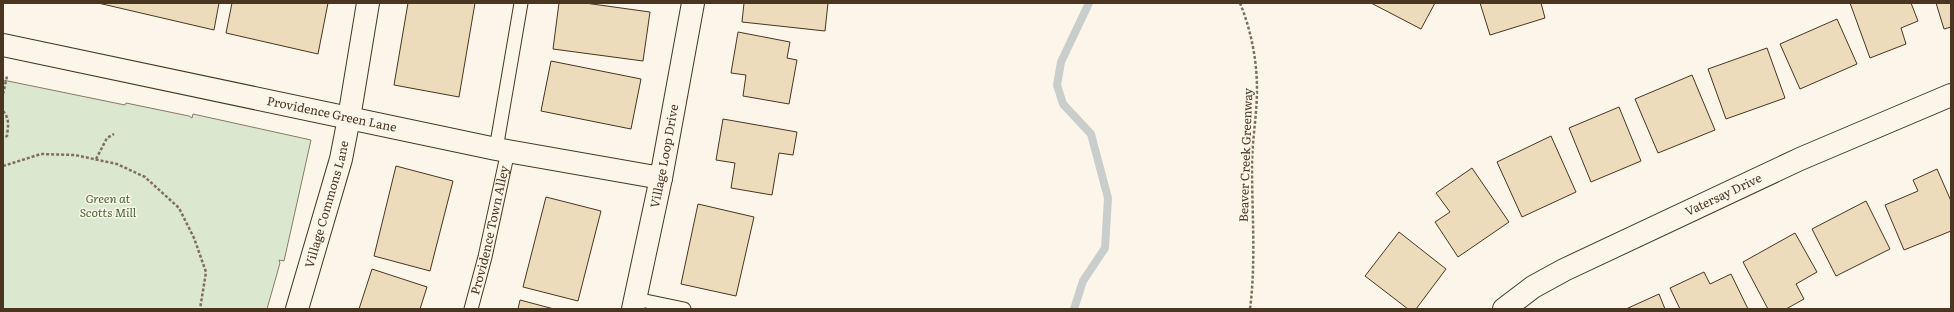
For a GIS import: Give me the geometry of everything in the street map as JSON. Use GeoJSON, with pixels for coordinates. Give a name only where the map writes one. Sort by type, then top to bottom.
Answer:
{"type":"FeatureCollection","features":[{"type":"Feature","properties":{"kind":"street","name":"Village Commons Lane"},"geometry":{"type":"LineString","coordinates":[[297,309],[341,159],[368,3]]}},
{"type":"Feature","properties":{"kind":"street","name":"Village Loop Drive"},"geometry":{"type":"LineString","coordinates":[[635,304],[661,178],[693,3]]}},
{"type":"Feature","properties":{"kind":"street","name":"Providence Green Lane"},"geometry":{"type":"LineString","coordinates":[[3,45],[502,150],[661,178]]}},
{"type":"Feature","properties":{"kind":"street","name":"Vatersay Drive"},"geometry":{"type":"LineString","coordinates":[[1504,309],[1533,287],[1564,270],[1800,159],[1951,95]]}},
{"type":"Feature","properties":{"kind":"lane","name":"Providence Town Alley"},"geometry":{"type":"LineString","coordinates":[[471,309],[485,258],[502,150],[521,3]]}},
{"type":"Feature","properties":{"kind":"lane"},"geometry":{"type":"LineString","coordinates":[[635,304],[684,309]]}},
{"type":"Feature","properties":{"kind":"path","name":"Beaver Creek Greenway"},"geometry":{"type":"LineString","coordinates":[[1240,3],[1246,17],[1255,54],[1257,89],[1252,164],[1253,286],[1250,309]]}},
{"type":"Feature","properties":{"kind":"path"},"geometry":{"type":"LineString","coordinates":[[3,94],[7,76]]}},
{"type":"Feature","properties":{"kind":"path"},"geometry":{"type":"LineString","coordinates":[[3,111],[8,116],[8,126],[6,136],[3,138]]}},
{"type":"Feature","properties":{"kind":"path"},"geometry":{"type":"LineString","coordinates":[[96,159],[107,138],[114,134]]}},
{"type":"Feature","properties":{"kind":"path"},"geometry":{"type":"LineString","coordinates":[[3,166],[41,154],[75,155],[117,164],[145,177],[179,208],[194,238],[206,272],[200,309]]}},
{"type":"Feature","properties":{"kind":"green space","name":"Green at Scotts Mill"},"geometry":{"type":"Polygon","coordinates":[[[3,80],[125,105],[126,103],[189,116],[192,118],[193,114],[311,140],[284,261],[279,260],[280,263],[267,309],[3,309],[3,80]]]}},
{"type":"Feature","properties":{"kind":"building"},"geometry":{"type":"Polygon","coordinates":[[[98,3],[219,3],[214,30],[98,3]]]}},
{"type":"Feature","properties":{"kind":"building"},"geometry":{"type":"Polygon","coordinates":[[[232,3],[328,3],[318,54],[226,33],[232,3]]]}},
{"type":"Feature","properties":{"kind":"building"},"geometry":{"type":"Polygon","coordinates":[[[408,3],[475,3],[459,97],[394,85],[408,3]]]}},
{"type":"Feature","properties":{"kind":"building"},"geometry":{"type":"Polygon","coordinates":[[[559,3],[585,3],[650,12],[643,61],[553,49],[559,3]]]}},
{"type":"Feature","properties":{"kind":"building"},"geometry":{"type":"Polygon","coordinates":[[[744,3],[828,3],[825,31],[742,22],[744,3]]]}},
{"type":"Feature","properties":{"kind":"building"},"geometry":{"type":"Polygon","coordinates":[[[1371,3],[1435,3],[1421,29],[1371,3]]]}},
{"type":"Feature","properties":{"kind":"building"},"geometry":{"type":"Polygon","coordinates":[[[1480,3],[1541,3],[1545,18],[1490,35],[1480,3]]]}},
{"type":"Feature","properties":{"kind":"building"},"geometry":{"type":"Polygon","coordinates":[[[1850,3],[1911,3],[1918,21],[1901,28],[1906,44],[1870,58],[1850,3]]]}},
{"type":"Feature","properties":{"kind":"building"},"geometry":{"type":"Polygon","coordinates":[[[1936,3],[1951,3],[1951,27],[1944,29],[1936,3]]]}},
{"type":"Feature","properties":{"kind":"building"},"geometry":{"type":"Polygon","coordinates":[[[1837,19],[1857,64],[1800,89],[1780,44],[1837,19]]]}},
{"type":"Feature","properties":{"kind":"building"},"geometry":{"type":"Polygon","coordinates":[[[738,32],[790,42],[787,58],[797,60],[789,104],[743,96],[746,75],[731,73],[738,32]]]}},
{"type":"Feature","properties":{"kind":"building"},"geometry":{"type":"Polygon","coordinates":[[[1767,48],[1785,98],[1726,119],[1708,69],[1767,48]]]}},
{"type":"Feature","properties":{"kind":"building"},"geometry":{"type":"Polygon","coordinates":[[[551,61],[641,79],[631,129],[541,111],[551,61]]]}},
{"type":"Feature","properties":{"kind":"building"},"geometry":{"type":"Polygon","coordinates":[[[1692,75],[1715,130],[1658,153],[1635,99],[1692,75]]]}},
{"type":"Feature","properties":{"kind":"building"},"geometry":{"type":"Polygon","coordinates":[[[1619,107],[1641,161],[1591,182],[1569,128],[1619,107]]]}},
{"type":"Feature","properties":{"kind":"building"},"geometry":{"type":"Polygon","coordinates":[[[723,119],[797,132],[793,155],[779,153],[772,195],[731,188],[735,163],[716,160],[723,119]]]}},
{"type":"Feature","properties":{"kind":"building"},"geometry":{"type":"Polygon","coordinates":[[[1551,136],[1576,192],[1522,217],[1497,162],[1551,136]]]}},
{"type":"Feature","properties":{"kind":"building"},"geometry":{"type":"Polygon","coordinates":[[[396,166],[453,181],[430,271],[374,256],[396,166]]]}},
{"type":"Feature","properties":{"kind":"building"},"geometry":{"type":"Polygon","coordinates":[[[1472,168],[1509,222],[1458,257],[1435,222],[1450,212],[1436,193],[1472,168]]]}},
{"type":"Feature","properties":{"kind":"building"},"geometry":{"type":"Polygon","coordinates":[[[1937,169],[1951,201],[1951,231],[1904,250],[1885,205],[1918,191],[1913,180],[1937,169]]]}},
{"type":"Feature","properties":{"kind":"building"},"geometry":{"type":"Polygon","coordinates":[[[546,197],[601,211],[578,301],[523,287],[546,197]]]}},
{"type":"Feature","properties":{"kind":"building"},"geometry":{"type":"Polygon","coordinates":[[[1866,201],[1890,249],[1836,276],[1812,229],[1866,201]]]}},
{"type":"Feature","properties":{"kind":"building"},"geometry":{"type":"Polygon","coordinates":[[[698,204],[754,217],[736,296],[681,284],[698,204]]]}},
{"type":"Feature","properties":{"kind":"building"},"geometry":{"type":"Polygon","coordinates":[[[1399,232],[1446,269],[1416,309],[1408,309],[1365,276],[1399,232]]]}},
{"type":"Feature","properties":{"kind":"building"},"geometry":{"type":"Polygon","coordinates":[[[1795,233],[1817,272],[1796,284],[1804,299],[1786,309],[1768,309],[1743,262],[1795,233]]]}},
{"type":"Feature","properties":{"kind":"building"},"geometry":{"type":"Polygon","coordinates":[[[372,269],[427,287],[420,309],[359,309],[372,269]]]}},
{"type":"Feature","properties":{"kind":"building"},"geometry":{"type":"Polygon","coordinates":[[[1704,272],[1710,284],[1731,274],[1748,309],[1680,309],[1670,288],[1704,272]]]}},
{"type":"Feature","properties":{"kind":"building"},"geometry":{"type":"Polygon","coordinates":[[[1659,294],[1665,309],[1626,309],[1659,294]]]}},
{"type":"Feature","properties":{"kind":"building"},"geometry":{"type":"Polygon","coordinates":[[[520,300],[554,309],[518,309],[520,300]]]}},
{"type":"Feature","properties":{"kind":"waterway"},"geometry":{"type":"LineString","coordinates":[[1074,309],[1083,281],[1105,248],[1108,198],[1091,134],[1063,104],[1057,85],[1061,62],[1089,3]]}}]}
